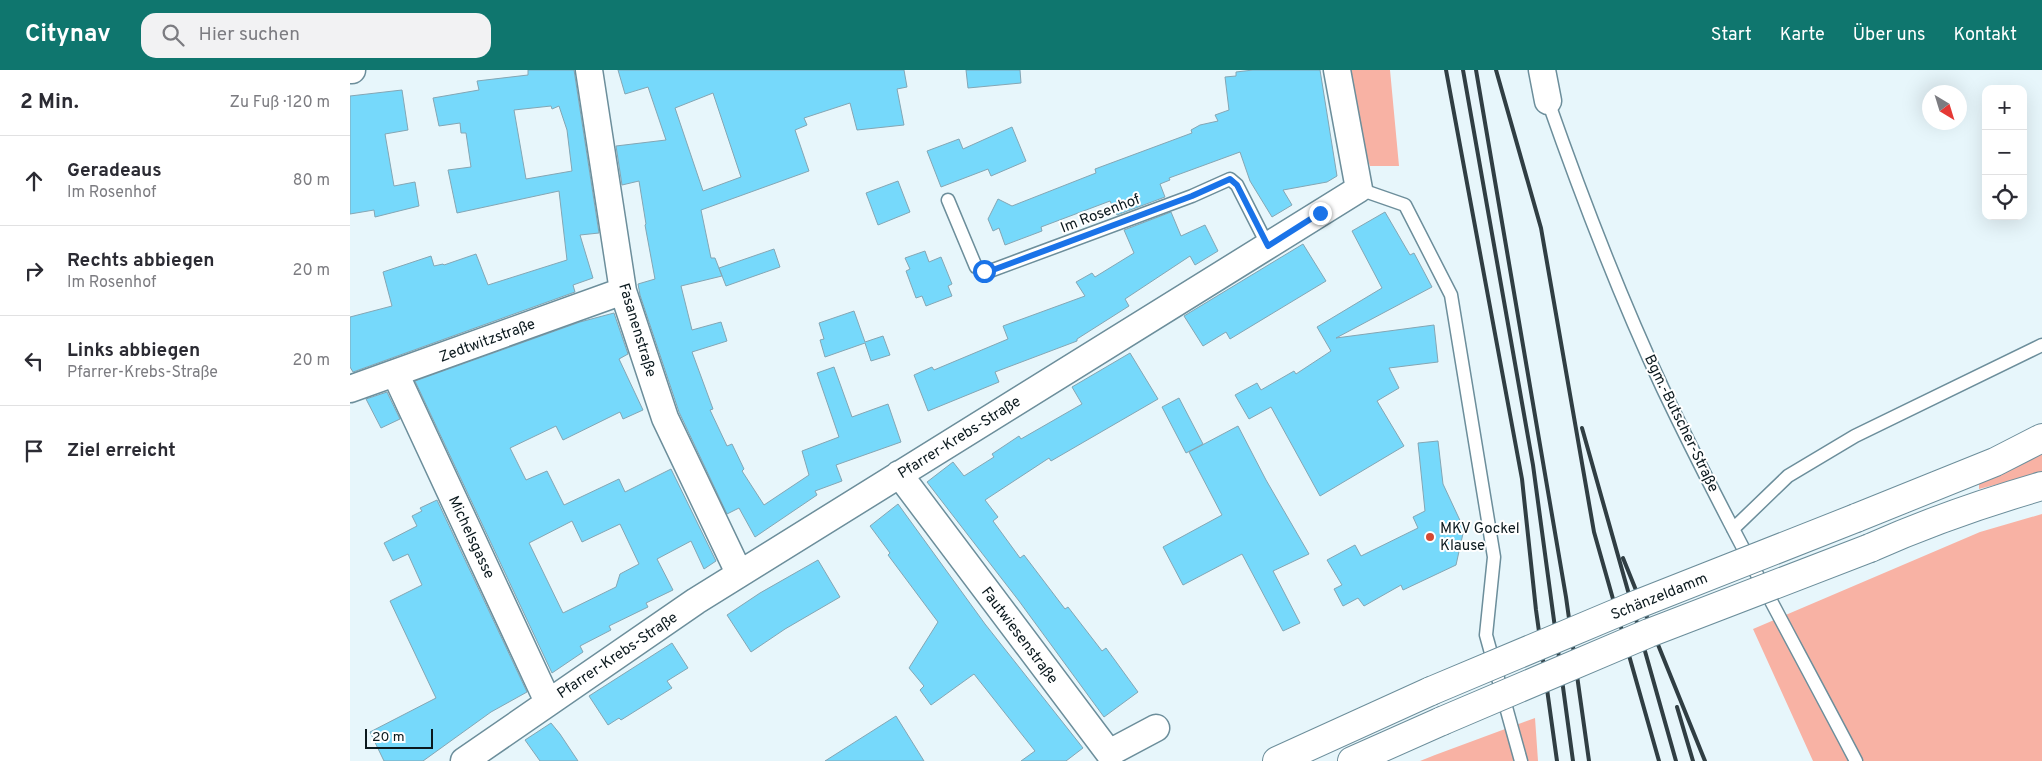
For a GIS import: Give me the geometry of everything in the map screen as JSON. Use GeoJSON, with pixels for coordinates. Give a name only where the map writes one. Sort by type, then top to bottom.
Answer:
{"type":"FeatureCollection","features":[{"type":"Feature","properties":{"kind":"main road","name":"Schänzeldamm"},"geometry":{"type":"LineString","coordinates":[[1277,761],[1431,691],[1638,604],[1995,462],[2042,438]]}},
{"type":"Feature","properties":{"kind":"main road","name":"Schänzeldamm"},"geometry":{"type":"LineString","coordinates":[[1352,761],[1442,720],[1650,633],[1870,548],[1920,526],[1987,502],[2042,486]]}},
{"type":"Feature","properties":{"kind":"street","name":"Fasanenstraße"},"geometry":{"type":"LineString","coordinates":[[590,70],[623,291],[665,418],[739,574]]}},
{"type":"Feature","properties":{"kind":"street"},"geometry":{"type":"LineString","coordinates":[[1337,70],[1359,189]]}},
{"type":"Feature","properties":{"kind":"street","name":"Bgm.-Butscher-Straße"},"geometry":{"type":"LineString","coordinates":[[1542,70],[1548,101]]}},
{"type":"Feature","properties":{"kind":"street","name":"Pfarrer-Krebs-Straße"},"geometry":{"type":"LineString","coordinates":[[464,761],[548,702],[739,574],[1359,189]]}},
{"type":"Feature","properties":{"kind":"street","name":"Zedtwitzstraße"},"geometry":{"type":"LineString","coordinates":[[350,389],[623,291]]}},
{"type":"Feature","properties":{"kind":"street","name":"Michelsgasse"},"geometry":{"type":"LineString","coordinates":[[395,373],[548,702]]}},
{"type":"Feature","properties":{"kind":"street","name":"Fautwiesenstraße"},"geometry":{"type":"LineString","coordinates":[[899,474],[1109,753],[1156,728]]}},
{"type":"Feature","properties":{"kind":"lane","name":"Bgm.-Butscher-Straße"},"geometry":{"type":"LineString","coordinates":[[1548,101],[1587,211],[1655,370],[1733,529],[1856,761]]}},
{"type":"Feature","properties":{"kind":"lane","name":"Im Rosenhof"},"geometry":{"type":"LineString","coordinates":[[948,200],[976,267],[984,271],[990,271],[1128,220],[1230,179],[1237,185],[1268,246]]}},
{"type":"Feature","properties":{"kind":"lane"},"geometry":{"type":"LineString","coordinates":[[1359,189],[1405,205],[1451,296],[1494,557],[1486,635],[1521,761]]}},
{"type":"Feature","properties":{"kind":"lane"},"geometry":{"type":"LineString","coordinates":[[1733,529],[1788,476],[1855,436],[2042,345]]}},
{"type":"Feature","properties":{"kind":"shaded area"},"geometry":{"type":"Polygon","coordinates":[[[1344,70],[1390,70],[1399,166],[1370,166],[1350,106],[1344,70]]]}},
{"type":"Feature","properties":{"kind":"shaded area"},"geometry":{"type":"Polygon","coordinates":[[[2042,451],[2042,473],[1979,489],[1979,484],[2042,451]]]}},
{"type":"Feature","properties":{"kind":"shaded area"},"geometry":{"type":"Polygon","coordinates":[[[2042,514],[2042,761],[1813,761],[1753,629],[1980,532],[2042,514]]]}},
{"type":"Feature","properties":{"kind":"shaded area"},"geometry":{"type":"Polygon","coordinates":[[[1535,718],[1538,761],[1420,761],[1435,755],[1535,718]]]}},
{"type":"Feature","properties":{"kind":"building"},"geometry":{"type":"Polygon","coordinates":[[[528,70],[574,70],[599,233],[580,235],[593,278],[573,285],[575,292],[353,372],[350,367],[350,317],[392,306],[383,272],[431,256],[434,266],[444,265],[476,254],[488,285],[567,260],[559,191],[457,213],[448,170],[471,167],[466,133],[461,133],[460,123],[439,126],[433,98],[479,90],[477,81],[528,75],[528,70]],[[551,106],[514,110],[526,179],[572,171],[567,130],[559,106],[552,109],[551,106]]]}},
{"type":"Feature","properties":{"kind":"building"},"geometry":{"type":"Polygon","coordinates":[[[618,70],[904,70],[907,87],[897,89],[904,125],[857,130],[850,103],[804,118],[807,125],[795,130],[809,171],[701,210],[711,258],[715,258],[722,276],[681,286],[692,330],[721,322],[727,341],[692,352],[713,409],[710,410],[727,446],[732,444],[744,469],[742,471],[764,505],[809,475],[802,451],[839,437],[817,373],[834,367],[852,417],[888,404],[901,442],[836,465],[842,481],[815,491],[817,495],[755,537],[739,508],[727,514],[679,412],[640,295],[638,284],[655,279],[639,181],[622,185],[616,146],[666,140],[648,87],[625,94],[618,70]],[[713,93],[675,108],[703,191],[741,177],[713,93]]]}},
{"type":"Feature","properties":{"kind":"building"},"geometry":{"type":"Polygon","coordinates":[[[966,70],[1020,70],[1021,83],[968,88],[966,70]]]}},
{"type":"Feature","properties":{"kind":"building"},"geometry":{"type":"Polygon","coordinates":[[[1253,70],[1320,70],[1337,176],[1327,182],[1283,190],[1292,205],[1272,217],[1250,181],[1240,152],[1169,178],[1170,180],[1160,184],[1165,197],[1117,215],[1110,201],[1041,227],[1042,231],[1005,245],[999,228],[993,231],[988,219],[998,199],[1012,206],[1096,173],[1095,169],[1192,133],[1191,130],[1200,125],[1218,121],[1215,115],[1229,110],[1225,77],[1236,76],[1236,72],[1253,70]]]}},
{"type":"Feature","properties":{"kind":"building"},"geometry":{"type":"Polygon","coordinates":[[[402,90],[408,130],[385,134],[394,186],[415,182],[419,206],[375,217],[374,210],[350,214],[350,96],[402,90]]]}},
{"type":"Feature","properties":{"kind":"building"},"geometry":{"type":"Polygon","coordinates":[[[1012,127],[1026,161],[991,176],[988,169],[941,187],[927,151],[959,139],[963,149],[1012,127]]]}},
{"type":"Feature","properties":{"kind":"building"},"geometry":{"type":"Polygon","coordinates":[[[898,181],[910,212],[878,225],[866,193],[898,181]]]}},
{"type":"Feature","properties":{"kind":"building"},"geometry":{"type":"Polygon","coordinates":[[[1171,212],[1181,236],[1205,225],[1218,251],[1195,265],[1190,256],[1125,299],[1129,306],[1077,339],[1077,341],[995,372],[999,382],[928,411],[914,375],[932,367],[934,370],[1008,339],[1003,326],[1085,296],[1076,282],[1092,273],[1095,277],[1134,253],[1124,230],[1171,212]]]}},
{"type":"Feature","properties":{"kind":"building"},"geometry":{"type":"Polygon","coordinates":[[[1385,212],[1410,255],[1414,253],[1432,287],[1336,338],[1434,325],[1438,362],[1389,368],[1399,388],[1377,401],[1404,446],[1320,496],[1271,407],[1249,419],[1235,395],[1257,383],[1261,390],[1294,371],[1296,374],[1331,351],[1317,327],[1382,288],[1352,231],[1385,212]]]}},
{"type":"Feature","properties":{"kind":"building"},"geometry":{"type":"Polygon","coordinates":[[[1303,244],[1326,281],[1230,339],[1226,332],[1203,346],[1184,316],[1303,244]]]}},
{"type":"Feature","properties":{"kind":"building"},"geometry":{"type":"Polygon","coordinates":[[[774,249],[780,267],[726,286],[719,268],[774,249]]]}},
{"type":"Feature","properties":{"kind":"building"},"geometry":{"type":"Polygon","coordinates":[[[925,251],[929,262],[941,257],[952,284],[948,286],[952,296],[926,306],[922,296],[916,298],[906,271],[910,269],[905,258],[925,251]]]}},
{"type":"Feature","properties":{"kind":"building"},"geometry":{"type":"Polygon","coordinates":[[[854,311],[865,342],[883,336],[890,355],[871,361],[865,343],[825,357],[820,340],[824,339],[819,323],[854,311]]]}},
{"type":"Feature","properties":{"kind":"building"},"geometry":{"type":"Polygon","coordinates":[[[614,313],[628,354],[619,359],[643,410],[623,419],[620,412],[563,440],[556,426],[510,448],[526,480],[547,471],[564,505],[619,479],[625,492],[671,469],[716,561],[704,569],[691,541],[657,559],[673,590],[646,603],[648,607],[609,626],[611,630],[580,646],[583,652],[552,673],[415,381],[580,322],[614,313]],[[572,521],[529,543],[563,613],[616,587],[620,574],[639,564],[620,524],[582,542],[572,521]]]}},
{"type":"Feature","properties":{"kind":"building"},"geometry":{"type":"Polygon","coordinates":[[[1130,353],[1158,399],[1051,461],[1049,458],[985,500],[998,517],[993,521],[1020,558],[1024,555],[1065,609],[1068,607],[1102,651],[1106,648],[1138,692],[1104,717],[1019,601],[927,482],[953,462],[964,476],[994,457],[992,454],[1019,436],[1021,439],[1082,404],[1072,387],[1130,353]]]}},
{"type":"Feature","properties":{"kind":"building"},"geometry":{"type":"Polygon","coordinates":[[[387,392],[400,419],[381,428],[366,399],[387,392]]]}},
{"type":"Feature","properties":{"kind":"building"},"geometry":{"type":"Polygon","coordinates":[[[1179,398],[1203,444],[1186,453],[1162,407],[1179,398]]]}},
{"type":"Feature","properties":{"kind":"building"},"geometry":{"type":"Polygon","coordinates":[[[1238,426],[1266,480],[1309,554],[1273,571],[1300,623],[1283,631],[1242,554],[1183,585],[1163,547],[1222,515],[1189,452],[1238,426]]]}},
{"type":"Feature","properties":{"kind":"building"},"geometry":{"type":"Polygon","coordinates":[[[1438,441],[1443,484],[1464,529],[1456,565],[1403,590],[1401,585],[1364,606],[1358,598],[1343,606],[1334,589],[1342,585],[1327,560],[1355,545],[1361,556],[1418,528],[1413,517],[1425,511],[1418,443],[1438,441]]]}},
{"type":"Feature","properties":{"kind":"building"},"geometry":{"type":"Polygon","coordinates":[[[437,500],[527,692],[491,712],[423,761],[384,761],[370,732],[436,698],[390,601],[422,585],[408,554],[393,561],[384,543],[417,526],[412,516],[422,511],[420,508],[437,500]]]}},
{"type":"Feature","properties":{"kind":"building"},"geometry":{"type":"Polygon","coordinates":[[[898,504],[985,624],[1083,748],[1066,761],[1021,761],[1035,751],[974,674],[931,705],[920,690],[924,686],[909,668],[938,622],[888,555],[890,553],[870,526],[898,504]]]}},
{"type":"Feature","properties":{"kind":"building"},"geometry":{"type":"Polygon","coordinates":[[[818,560],[840,597],[785,629],[751,652],[727,615],[760,593],[818,560]]]}},
{"type":"Feature","properties":{"kind":"building"},"geometry":{"type":"Polygon","coordinates":[[[672,643],[688,668],[667,681],[672,688],[621,720],[619,718],[608,725],[589,696],[672,643]]]}},
{"type":"Feature","properties":{"kind":"building"},"geometry":{"type":"Polygon","coordinates":[[[896,716],[924,761],[825,761],[896,716]]]}},
{"type":"Feature","properties":{"kind":"building"},"geometry":{"type":"Polygon","coordinates":[[[551,723],[578,761],[540,761],[525,740],[551,723]]]}},
{"type":"Feature","properties":{"kind":"railway"},"geometry":{"type":"LineString","coordinates":[[1446,70],[1522,479],[1536,610],[1557,761]]}},
{"type":"Feature","properties":{"kind":"railway"},"geometry":{"type":"LineString","coordinates":[[1463,70],[1533,465],[1573,761]]}},
{"type":"Feature","properties":{"kind":"railway"},"geometry":{"type":"LineString","coordinates":[[1476,70],[1566,597],[1589,761]]}},
{"type":"Feature","properties":{"kind":"railway"},"geometry":{"type":"LineString","coordinates":[[1496,70],[1541,228],[1594,532],[1659,761]]}},
{"type":"Feature","properties":{"kind":"railway"},"geometry":{"type":"LineString","coordinates":[[1582,428],[1676,761]]}},
{"type":"Feature","properties":{"kind":"railway"},"geometry":{"type":"LineString","coordinates":[[1623,558],[1705,761]]}},
{"type":"Feature","properties":{"kind":"railway"},"geometry":{"type":"LineString","coordinates":[[1677,707],[1693,761]]}},
{"type":"Feature","properties":{"kind":"place","name":"MKV Gockel Klause"},"geometry":{"type":"Point","coordinates":[1430,537]}},
{"type":"Feature","properties":{"kind":"route"},"geometry":{"type":"LineString","coordinates":[[984,271],[990,271],[1192,196],[1221,181],[1230,179],[1237,185],[1268,246],[1320,213]]}}]}
